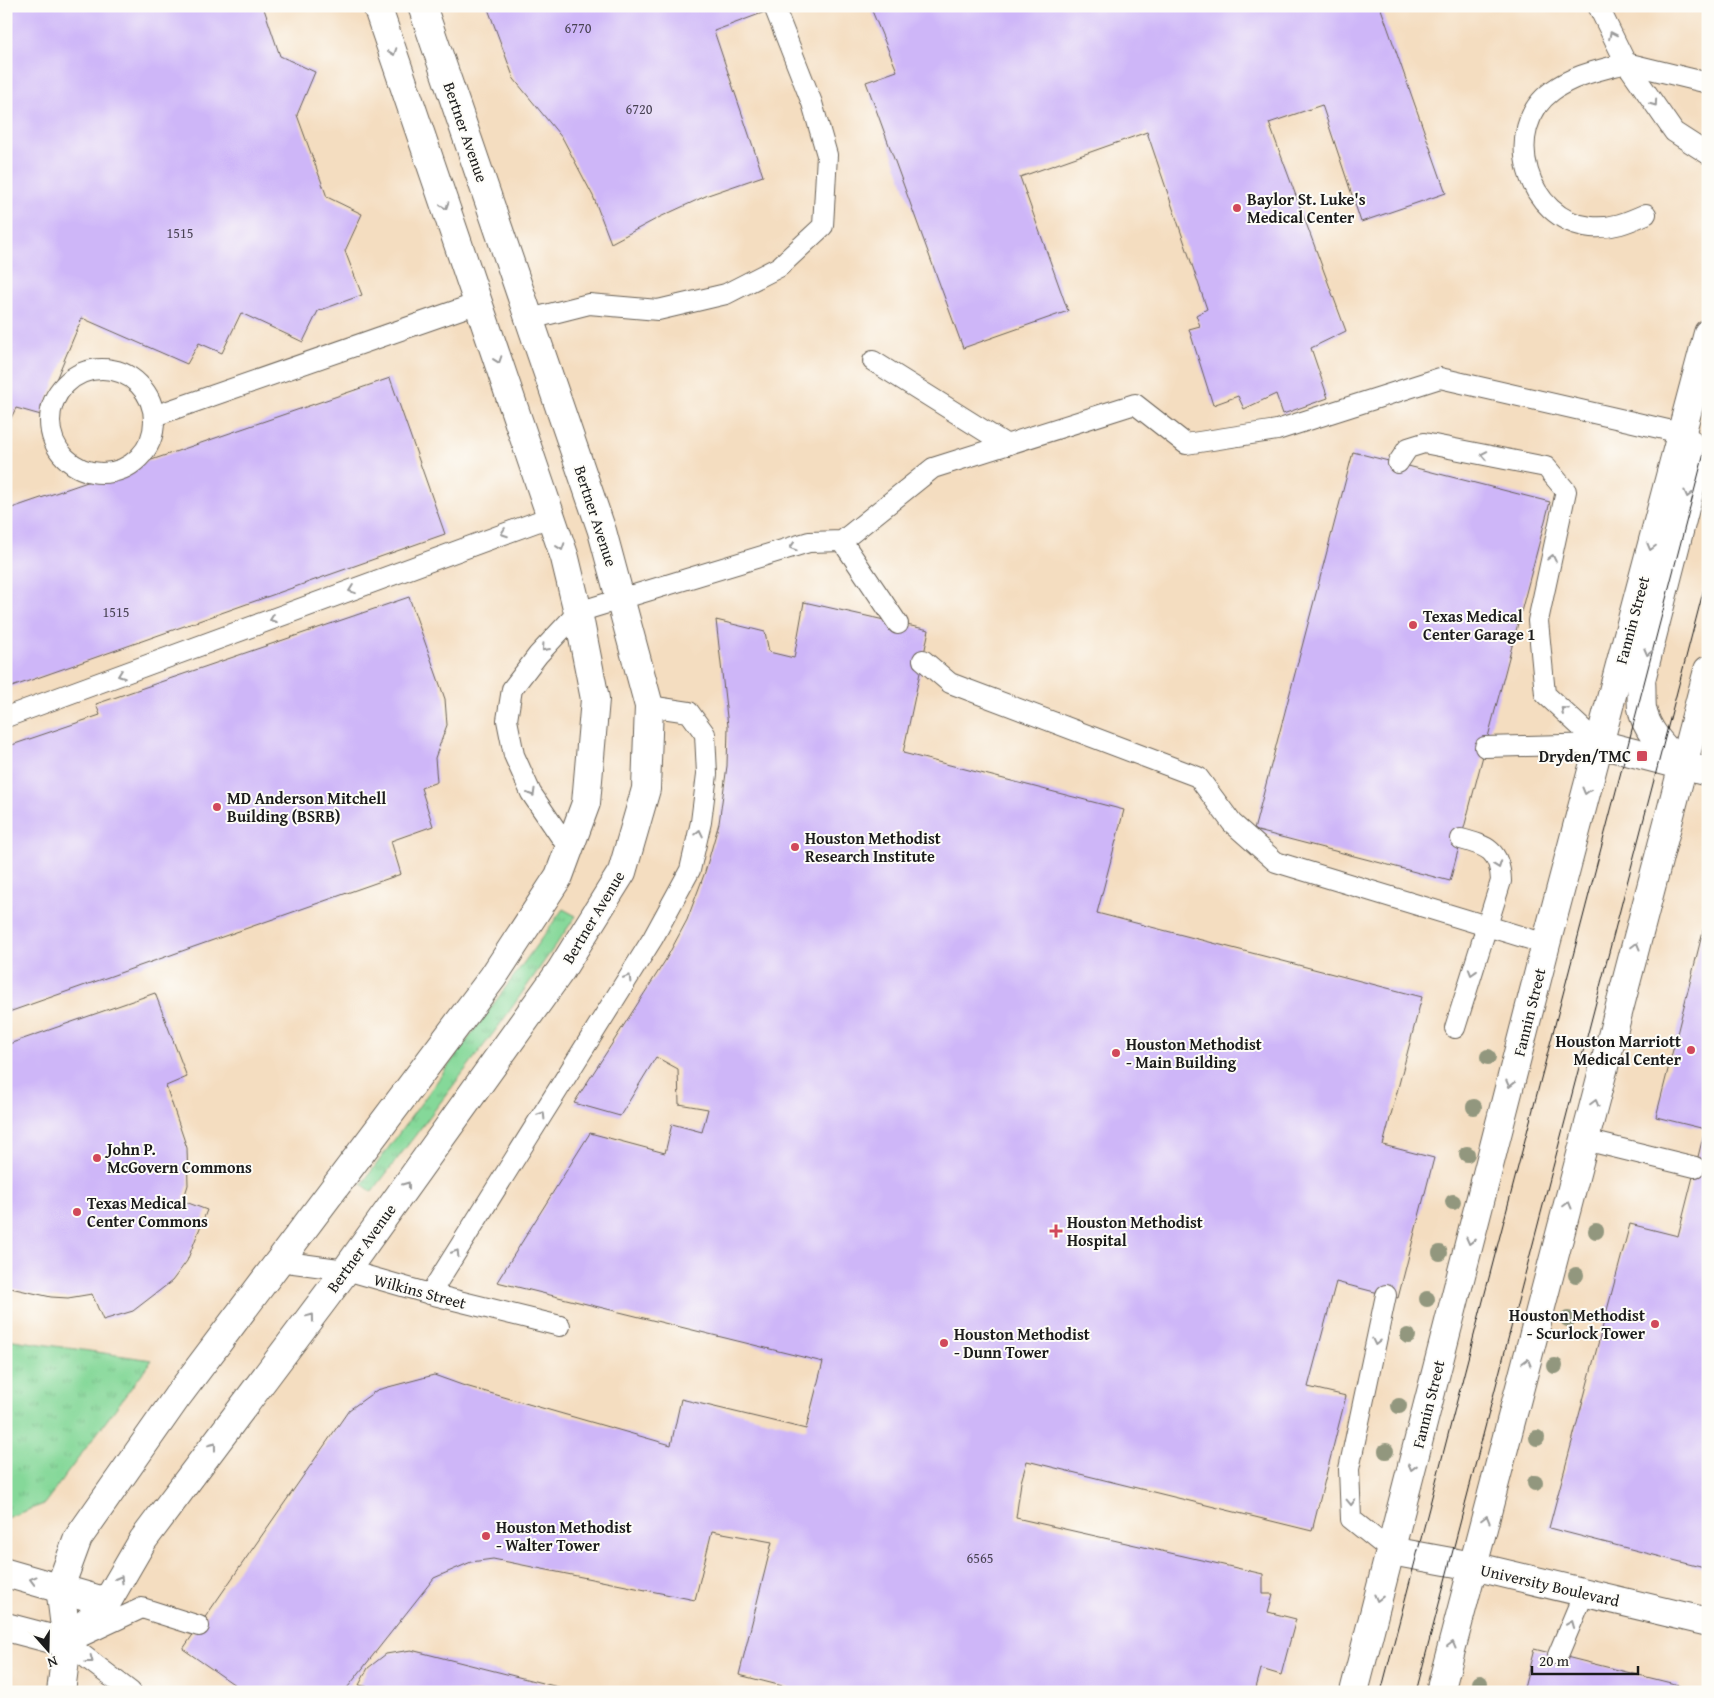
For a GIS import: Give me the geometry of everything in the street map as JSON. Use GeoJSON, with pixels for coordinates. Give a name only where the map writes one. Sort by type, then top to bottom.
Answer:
{"type":"FeatureCollection","features":[{"type":"Feature","properties":{"kind":"street"},"geometry":{"type":"LineString","coordinates":[[61,1692],[67,1643],[60,1587],[78,1538],[177,1397],[493,977],[559,876],[586,803],[595,699],[565,558],[377,6]]}},
{"type":"Feature","properties":{"kind":"street","name":"Bertner Avenue"},"geometry":{"type":"LineString","coordinates":[[67,1643],[107,1602],[143,1540],[346,1270],[561,970],[622,872],[646,789],[649,706],[602,531],[422,6]]}},
{"type":"Feature","properties":{"kind":"street","name":"Fannin Street"},"geometry":{"type":"LineString","coordinates":[[1354,1692],[1546,944],[1708,333]]}},
{"type":"Feature","properties":{"kind":"street"},"geometry":{"type":"LineString","coordinates":[[1681,432],[1694,450],[1695,469],[1641,680],[1642,710],[1660,744],[1695,769]]}},
{"type":"Feature","properties":{"kind":"street"},"geometry":{"type":"LineString","coordinates":[[1440,1692],[1585,1140],[1695,769],[1708,670]]}},
{"type":"Feature","properties":{"kind":"street"},"geometry":{"type":"LineString","coordinates":[[1599,744],[1695,769]]}},
{"type":"Feature","properties":{"kind":"street","name":"University Boulevard"},"geometry":{"type":"LineString","coordinates":[[1391,1551],[1473,1566],[1708,1622]]}},
{"type":"Feature","properties":{"kind":"street"},"geometry":{"type":"LineString","coordinates":[[6,1573],[107,1602]]}},
{"type":"Feature","properties":{"kind":"street"},"geometry":{"type":"LineString","coordinates":[[6,1627],[67,1643]]}},
{"type":"Feature","properties":{"kind":"lane"},"geometry":{"type":"LineString","coordinates":[[1598,6],[1626,63],[1674,132],[1708,154]]}},
{"type":"Feature","properties":{"kind":"lane"},"geometry":{"type":"LineString","coordinates":[[530,320],[589,304],[658,310],[726,294],[779,267],[823,226],[828,154],[812,103],[775,9]]}},
{"type":"Feature","properties":{"kind":"lane"},"geometry":{"type":"LineString","coordinates":[[1646,214],[1619,226],[1590,227],[1562,217],[1540,198],[1527,172],[1524,143],[1533,115],[1550,92],[1576,77],[1626,63],[1708,83]]}},
{"type":"Feature","properties":{"kind":"lane"},"geometry":{"type":"LineString","coordinates":[[154,416],[478,303]]}},
{"type":"Feature","properties":{"kind":"lane"},"geometry":{"type":"LineString","coordinates":[[873,361],[1007,445]]}},
{"type":"Feature","properties":{"kind":"lane"},"geometry":{"type":"LineString","coordinates":[[97,369],[113,370],[129,376],[148,396],[154,416],[153,434],[146,451],[134,463],[117,472],[100,474],[82,470],[67,460],[56,446],[50,429],[51,410],[57,395],[67,383],[81,374],[97,369]]}},
{"type":"Feature","properties":{"kind":"lane"},"geometry":{"type":"LineString","coordinates":[[569,849],[531,793],[514,755],[507,720],[512,689],[538,656],[578,612],[809,542],[842,541],[933,468],[1135,404],[1186,444],[1277,430],[1440,378],[1681,432]]}},
{"type":"Feature","properties":{"kind":"lane"},"geometry":{"type":"LineString","coordinates":[[1398,463],[1408,448],[1424,444],[1546,467],[1566,491],[1538,621],[1545,694],[1599,744]]}},
{"type":"Feature","properties":{"kind":"lane"},"geometry":{"type":"LineString","coordinates":[[6,717],[550,516]]}},
{"type":"Feature","properties":{"kind":"lane"},"geometry":{"type":"LineString","coordinates":[[842,541],[898,624]]}},
{"type":"Feature","properties":{"kind":"lane"},"geometry":{"type":"LineString","coordinates":[[924,660],[950,683],[1198,777],[1232,823],[1276,862],[1546,944]]}},
{"type":"Feature","properties":{"kind":"lane"},"geometry":{"type":"LineString","coordinates":[[430,1294],[653,938],[690,870],[701,822],[707,774],[705,734],[689,712],[649,706]]}},
{"type":"Feature","properties":{"kind":"lane"},"geometry":{"type":"LineString","coordinates":[[1485,747],[1599,744]]}},
{"type":"Feature","properties":{"kind":"lane"},"geometry":{"type":"LineString","coordinates":[[1455,1028],[1501,881],[1501,868],[1485,846],[1461,839]]}},
{"type":"Feature","properties":{"kind":"lane"},"geometry":{"type":"LineString","coordinates":[[1585,1140],[1695,1167]]}},
{"type":"Feature","properties":{"kind":"lane","name":"Wilkins Street"},"geometry":{"type":"LineString","coordinates":[[279,1261],[346,1270],[430,1294],[560,1326]]}},
{"type":"Feature","properties":{"kind":"lane"},"geometry":{"type":"LineString","coordinates":[[1386,1295],[1349,1469],[1351,1518],[1391,1551]]}},
{"type":"Feature","properties":{"kind":"lane"},"geometry":{"type":"LineString","coordinates":[[1558,1655],[1584,1593]]}},
{"type":"Feature","properties":{"kind":"lane"},"geometry":{"type":"LineString","coordinates":[[131,1692],[67,1643],[142,1608],[199,1626]]}},
{"type":"Feature","properties":{"kind":"green space"},"geometry":{"type":"Polygon","coordinates":[[[563,909],[576,916],[501,1023],[372,1192],[362,1184],[563,909]]]}},
{"type":"Feature","properties":{"kind":"green space"},"geometry":{"type":"Polygon","coordinates":[[[6,1339],[152,1360],[44,1504],[6,1518],[6,1339]]]}},
{"type":"Feature","properties":{"kind":"building"},"geometry":{"type":"Polygon","coordinates":[[[6,6],[263,6],[280,56],[315,72],[297,115],[327,197],[362,214],[345,251],[362,295],[318,311],[303,342],[241,313],[222,353],[199,343],[187,364],[82,318],[41,415],[16,408],[6,428],[6,6]]]}},
{"type":"Feature","properties":{"kind":"building"},"geometry":{"type":"Polygon","coordinates":[[[487,6],[781,6],[714,31],[763,176],[708,195],[660,217],[611,243],[593,196],[563,139],[514,79],[487,6]]]}},
{"type":"Feature","properties":{"kind":"building","name":"Baylor St. Luke's Medical Center"},"geometry":{"type":"Polygon","coordinates":[[[870,6],[1380,6],[1446,193],[1361,222],[1322,105],[1269,123],[1346,331],[1311,348],[1328,398],[1283,414],[1276,394],[1244,409],[1238,396],[1213,405],[1189,329],[1200,326],[1196,315],[1207,309],[1147,132],[1020,177],[1068,311],[963,348],[866,82],[897,71],[870,6]]]}},
{"type":"Feature","properties":{"kind":"building"},"geometry":{"type":"Polygon","coordinates":[[[390,378],[445,534],[6,689],[6,510],[390,378]]]}},
{"type":"Feature","properties":{"kind":"building","name":"Texas Medical Center Garage 1"},"geometry":{"type":"Polygon","coordinates":[[[1353,452],[1550,502],[1450,881],[1254,830],[1353,452]]]}},
{"type":"Feature","properties":{"kind":"building","name":"MD Anderson Mitchell Building (BSRB)"},"geometry":{"type":"Polygon","coordinates":[[[409,597],[445,699],[447,725],[435,758],[437,782],[421,788],[433,826],[391,841],[401,874],[6,1013],[6,747],[100,715],[96,704],[409,597]]]}},
{"type":"Feature","properties":{"kind":"building"},"geometry":{"type":"Polygon","coordinates":[[[804,602],[929,630],[903,753],[1124,810],[1097,913],[1422,997],[1383,1145],[1434,1158],[1398,1298],[1336,1282],[1308,1387],[1346,1396],[1312,1531],[1027,1461],[1021,1482],[1016,1518],[1263,1574],[1263,1594],[1273,1594],[1268,1612],[1296,1619],[1281,1675],[1261,1669],[1255,1692],[806,1692],[739,1675],[772,1542],[712,1531],[695,1600],[493,1559],[471,1562],[434,1578],[344,1692],[245,1692],[183,1649],[349,1410],[377,1390],[434,1375],[462,1385],[671,1445],[681,1399],[806,1429],[823,1362],[497,1282],[590,1133],[665,1153],[672,1124],[702,1132],[708,1109],[679,1104],[678,1069],[656,1057],[620,1116],[574,1103],[665,961],[687,920],[705,872],[719,823],[727,766],[728,726],[716,620],[765,632],[769,652],[794,658],[804,602]]]}},
{"type":"Feature","properties":{"kind":"building","name":"Houston Methodist - Scurlock Tower"},"geometry":{"type":"Polygon","coordinates":[[[1707,915],[1708,1569],[1549,1528],[1630,1224],[1678,1236],[1705,1129],[1656,1117],[1707,915]]]}},
{"type":"Feature","properties":{"kind":"building","name":"John P. McGovern Commons"},"geometry":{"type":"Polygon","coordinates":[[[155,993],[187,1077],[166,1086],[187,1148],[188,1185],[183,1201],[207,1210],[187,1261],[172,1281],[133,1311],[103,1320],[92,1294],[68,1298],[51,1297],[6,1287],[6,1045],[155,993]]]}},
{"type":"Feature","properties":{"kind":"building"},"geometry":{"type":"Polygon","coordinates":[[[1534,1649],[1679,1685],[1678,1692],[1523,1692],[1534,1649]]]}},
{"type":"Feature","properties":{"kind":"building"},"geometry":{"type":"Polygon","coordinates":[[[411,1650],[574,1692],[378,1692],[378,1689],[359,1685],[368,1668],[386,1654],[411,1650]]]}},
{"type":"Feature","properties":{"kind":"tram line"},"geometry":{"type":"LineString","coordinates":[[1381,1692],[1708,438]]}},
{"type":"Feature","properties":{"kind":"tram line"},"geometry":{"type":"LineString","coordinates":[[1416,1692],[1708,573]]}},
{"type":"Feature","properties":{"kind":"place","name":"Baylor St. Luke's Medical Center"},"geometry":{"type":"Point","coordinates":[1237,208]}},
{"type":"Feature","properties":{"kind":"place","name":"Texas Medical Center Garage 1"},"geometry":{"type":"Point","coordinates":[1413,625]}},
{"type":"Feature","properties":{"kind":"place","name":"Dryden/TMC"},"geometry":{"type":"Point","coordinates":[1642,756]}},
{"type":"Feature","properties":{"kind":"place","name":"MD Anderson Mitchell Building (BSRB)"},"geometry":{"type":"Point","coordinates":[217,807]}},
{"type":"Feature","properties":{"kind":"place","name":"Houston Methodist Research Institute"},"geometry":{"type":"Point","coordinates":[795,847]}},
{"type":"Feature","properties":{"kind":"place","name":"Houston Marriott Medical Center"},"geometry":{"type":"Point","coordinates":[1691,1050]}},
{"type":"Feature","properties":{"kind":"place","name":"Houston Methodist - Main Building"},"geometry":{"type":"Point","coordinates":[1116,1053]}},
{"type":"Feature","properties":{"kind":"place","name":"John P. McGovern Commons"},"geometry":{"type":"Point","coordinates":[97,1158]}},
{"type":"Feature","properties":{"kind":"place","name":"Texas Medical Center Commons"},"geometry":{"type":"Point","coordinates":[77,1212]}},
{"type":"Feature","properties":{"kind":"place","name":"Houston Methodist Hospital"},"geometry":{"type":"Point","coordinates":[1056,1231]}},
{"type":"Feature","properties":{"kind":"place","name":"Houston Methodist - Scurlock Tower"},"geometry":{"type":"Point","coordinates":[1655,1324]}},
{"type":"Feature","properties":{"kind":"place","name":"Houston Methodist - Dunn Tower"},"geometry":{"type":"Point","coordinates":[944,1343]}},
{"type":"Feature","properties":{"kind":"place","name":"Houston Methodist - Walter Tower"},"geometry":{"type":"Point","coordinates":[486,1536]}}]}
